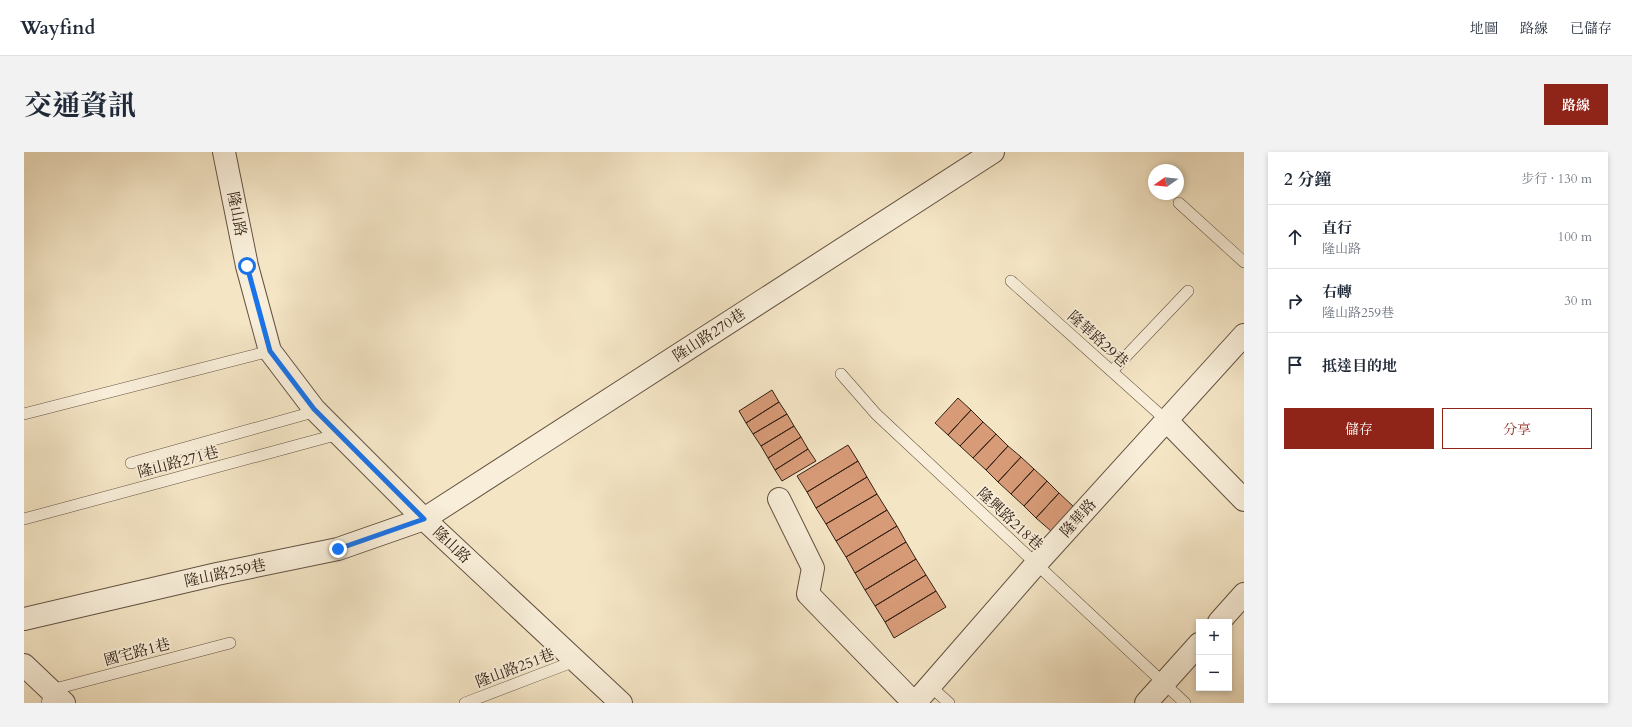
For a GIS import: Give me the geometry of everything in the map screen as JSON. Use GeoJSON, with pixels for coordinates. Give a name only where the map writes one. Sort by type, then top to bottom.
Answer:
{"type":"FeatureCollection","features":[{"type":"Feature","properties":{"kind":"street","name":"隆山路"},"geometry":{"type":"LineString","coordinates":[[224,152],[247,266],[270,351],[317,411],[339,434],[424,519],[621,703]]}},
{"type":"Feature","properties":{"kind":"street","name":"隆山路270巷"},"geometry":{"type":"LineString","coordinates":[[424,519],[994,152]]}},
{"type":"Feature","properties":{"kind":"street","name":"隆華路"},"geometry":{"type":"LineString","coordinates":[[779,499],[813,568],[808,594],[914,703],[1036,564],[1244,335]]}},
{"type":"Feature","properties":{"kind":"street"},"geometry":{"type":"LineString","coordinates":[[1166,420],[1244,500]]}},
{"type":"Feature","properties":{"kind":"street","name":"隆山路259巷"},"geometry":{"type":"LineString","coordinates":[[24,619],[217,574],[338,549],[424,519]]}},
{"type":"Feature","properties":{"kind":"street"},"geometry":{"type":"LineString","coordinates":[[1222,619],[1244,594]]}},
{"type":"Feature","properties":{"kind":"street"},"geometry":{"type":"LineString","coordinates":[[1146,703],[1196,647]]}},
{"type":"Feature","properties":{"kind":"street"},"geometry":{"type":"LineString","coordinates":[[24,665],[54,699]]}},
{"type":"Feature","properties":{"kind":"lane"},"geometry":{"type":"LineString","coordinates":[[1179,203],[1244,262]]}},
{"type":"Feature","properties":{"kind":"lane","name":"隆華路29巷"},"geometry":{"type":"LineString","coordinates":[[1010,281],[1166,420]]}},
{"type":"Feature","properties":{"kind":"lane"},"geometry":{"type":"LineString","coordinates":[[1112,371],[1188,291]]}},
{"type":"Feature","properties":{"kind":"lane"},"geometry":{"type":"LineString","coordinates":[[24,414],[270,351]]}},
{"type":"Feature","properties":{"kind":"lane","name":"隆興路218巷"},"geometry":{"type":"LineString","coordinates":[[840,374],[876,414],[1185,703]]}},
{"type":"Feature","properties":{"kind":"lane"},"geometry":{"type":"LineString","coordinates":[[131,463],[317,411]]}},
{"type":"Feature","properties":{"kind":"lane","name":"隆山路271巷"},"geometry":{"type":"LineString","coordinates":[[24,519],[339,434]]}},
{"type":"Feature","properties":{"kind":"lane","name":"國宅路1巷"},"geometry":{"type":"LineString","coordinates":[[54,699],[230,643]]}},
{"type":"Feature","properties":{"kind":"lane","name":"隆山路251巷"},"geometry":{"type":"LineString","coordinates":[[465,703],[575,661]]}},
{"type":"Feature","properties":{"kind":"lane"},"geometry":{"type":"LineString","coordinates":[[930,686],[949,703]]}},
{"type":"Feature","properties":{"kind":"building"},"geometry":{"type":"Polygon","coordinates":[[[772,390],[779,402],[746,423],[739,411],[772,390]]]}},
{"type":"Feature","properties":{"kind":"building"},"geometry":{"type":"Polygon","coordinates":[[[958,398],[971,410],[948,435],[935,423],[958,398]]]}},
{"type":"Feature","properties":{"kind":"building"},"geometry":{"type":"Polygon","coordinates":[[[779,402],[787,414],[753,434],[746,423],[779,402]]]}},
{"type":"Feature","properties":{"kind":"building"},"geometry":{"type":"Polygon","coordinates":[[[971,410],[983,422],[960,446],[948,435],[971,410]]]}},
{"type":"Feature","properties":{"kind":"building"},"geometry":{"type":"Polygon","coordinates":[[[787,414],[794,426],[761,446],[753,434],[787,414]]]}},
{"type":"Feature","properties":{"kind":"building"},"geometry":{"type":"Polygon","coordinates":[[[983,422],[996,434],[973,458],[960,446],[983,422]]]}},
{"type":"Feature","properties":{"kind":"building"},"geometry":{"type":"Polygon","coordinates":[[[794,426],[801,437],[768,458],[761,446],[794,426]]]}},
{"type":"Feature","properties":{"kind":"building"},"geometry":{"type":"Polygon","coordinates":[[[996,434],[1008,446],[986,470],[973,458],[996,434]]]}},
{"type":"Feature","properties":{"kind":"building"},"geometry":{"type":"Polygon","coordinates":[[[801,437],[808,449],[775,470],[768,458],[801,437]]]}},
{"type":"Feature","properties":{"kind":"building"},"geometry":{"type":"Polygon","coordinates":[[[848,445],[858,461],[807,492],[797,476],[848,445]]]}},
{"type":"Feature","properties":{"kind":"building"},"geometry":{"type":"Polygon","coordinates":[[[1008,446],[1021,457],[998,482],[986,470],[1008,446]]]}},
{"type":"Feature","properties":{"kind":"building"},"geometry":{"type":"Polygon","coordinates":[[[808,449],[816,461],[782,481],[775,470],[808,449]]]}},
{"type":"Feature","properties":{"kind":"building"},"geometry":{"type":"Polygon","coordinates":[[[1021,457],[1034,469],[1011,494],[998,482],[1021,457]]]}},
{"type":"Feature","properties":{"kind":"building"},"geometry":{"type":"Polygon","coordinates":[[[858,461],[867,477],[816,508],[807,492],[858,461]]]}},
{"type":"Feature","properties":{"kind":"building"},"geometry":{"type":"Polygon","coordinates":[[[1034,469],[1047,481],[1024,506],[1011,494],[1034,469]]]}},
{"type":"Feature","properties":{"kind":"building"},"geometry":{"type":"Polygon","coordinates":[[[867,477],[877,494],[826,524],[816,508],[867,477]]]}},
{"type":"Feature","properties":{"kind":"building"},"geometry":{"type":"Polygon","coordinates":[[[1047,481],[1059,493],[1036,518],[1024,506],[1047,481]]]}},
{"type":"Feature","properties":{"kind":"building"},"geometry":{"type":"Polygon","coordinates":[[[1059,493],[1074,507],[1051,531],[1036,518],[1059,493]]]}},
{"type":"Feature","properties":{"kind":"building"},"geometry":{"type":"Polygon","coordinates":[[[877,494],[887,510],[836,541],[826,524],[877,494]]]}},
{"type":"Feature","properties":{"kind":"building"},"geometry":{"type":"Polygon","coordinates":[[[887,510],[897,526],[846,557],[836,541],[887,510]]]}},
{"type":"Feature","properties":{"kind":"building"},"geometry":{"type":"Polygon","coordinates":[[[897,526],[906,542],[855,573],[846,557],[897,526]]]}},
{"type":"Feature","properties":{"kind":"building"},"geometry":{"type":"Polygon","coordinates":[[[906,542],[916,559],[865,590],[855,573],[906,542]]]}},
{"type":"Feature","properties":{"kind":"building"},"geometry":{"type":"Polygon","coordinates":[[[916,559],[926,575],[875,606],[865,590],[916,559]]]}},
{"type":"Feature","properties":{"kind":"building"},"geometry":{"type":"Polygon","coordinates":[[[926,575],[936,591],[885,622],[875,606],[926,575]]]}},
{"type":"Feature","properties":{"kind":"building"},"geometry":{"type":"Polygon","coordinates":[[[936,591],[946,607],[894,638],[885,622],[936,591]]]}},
{"type":"Feature","properties":{"kind":"route"},"geometry":{"type":"LineString","coordinates":[[247,266],[270,351],[314,409],[424,519],[338,549]]}}]}
